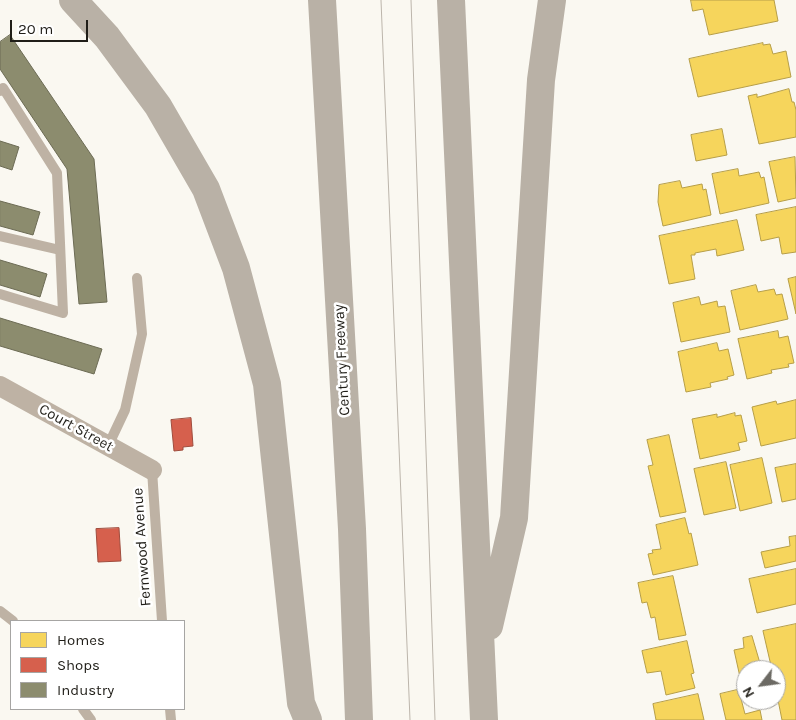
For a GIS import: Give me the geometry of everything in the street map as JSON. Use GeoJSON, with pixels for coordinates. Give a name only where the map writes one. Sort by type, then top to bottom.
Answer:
{"type":"FeatureCollection","features":[{"type":"Feature","properties":{"kind":"highway"},"geometry":{"type":"LineString","coordinates":[[73,0],[107,37],[158,106],[206,189],[236,268],[267,384],[301,703],[308,720]]}},
{"type":"Feature","properties":{"kind":"highway","name":"Century Freeway"},"geometry":{"type":"LineString","coordinates":[[322,0],[352,539],[359,720]]}},
{"type":"Feature","properties":{"kind":"highway"},"geometry":{"type":"LineString","coordinates":[[451,0],[484,720]]}},
{"type":"Feature","properties":{"kind":"highway"},"geometry":{"type":"LineString","coordinates":[[482,659],[514,518],[540,80],[552,0]]}},
{"type":"Feature","properties":{"kind":"street","name":"Court Street"},"geometry":{"type":"LineString","coordinates":[[0,386],[152,470]]}},
{"type":"Feature","properties":{"kind":"lane"},"geometry":{"type":"LineString","coordinates":[[0,91],[3,88],[57,173],[63,313],[0,294]]}},
{"type":"Feature","properties":{"kind":"lane"},"geometry":{"type":"LineString","coordinates":[[0,236],[60,250]]}},
{"type":"Feature","properties":{"kind":"lane"},"geometry":{"type":"LineString","coordinates":[[108,446],[125,410],[142,334],[137,278]]}},
{"type":"Feature","properties":{"kind":"lane","name":"Fernwood Avenue"},"geometry":{"type":"LineString","coordinates":[[152,470],[162,620]]}},
{"type":"Feature","properties":{"kind":"lane"},"geometry":{"type":"LineString","coordinates":[[0,610],[13,620]]}},
{"type":"Feature","properties":{"kind":"building: Homes"},"geometry":{"type":"Polygon","coordinates":[[[691,0],[774,0],[778,21],[709,35],[703,9],[693,11],[691,0]]]}},
{"type":"Feature","properties":{"kind":"building: Homes"},"geometry":{"type":"Polygon","coordinates":[[[763,43],[763,45],[770,44],[773,54],[786,51],[791,77],[698,97],[689,59],[763,43]]]}},
{"type":"Feature","properties":{"kind":"building: Homes"},"geometry":{"type":"Polygon","coordinates":[[[789,89],[796,110],[796,137],[759,144],[748,96],[757,94],[757,97],[789,89]]]}},
{"type":"Feature","properties":{"kind":"building: Homes"},"geometry":{"type":"Polygon","coordinates":[[[722,129],[727,155],[696,161],[691,135],[722,129]]]}},
{"type":"Feature","properties":{"kind":"building: Homes"},"geometry":{"type":"Polygon","coordinates":[[[795,157],[796,198],[778,202],[769,162],[795,157]]]}},
{"type":"Feature","properties":{"kind":"building: Homes"},"geometry":{"type":"Polygon","coordinates":[[[738,169],[739,176],[759,172],[761,178],[764,177],[769,203],[720,214],[712,174],[738,169]]]}},
{"type":"Feature","properties":{"kind":"building: Homes"},"geometry":{"type":"Polygon","coordinates":[[[680,181],[682,188],[702,184],[703,190],[706,189],[711,215],[663,226],[658,202],[659,185],[680,181]]]}},
{"type":"Feature","properties":{"kind":"building: Homes"},"geometry":{"type":"Polygon","coordinates":[[[796,207],[796,252],[782,254],[779,237],[761,241],[756,215],[796,207]]]}},
{"type":"Feature","properties":{"kind":"building: Homes"},"geometry":{"type":"Polygon","coordinates":[[[737,220],[744,250],[717,256],[716,249],[695,253],[695,255],[691,255],[695,279],[669,284],[659,236],[737,220]]]}},
{"type":"Feature","properties":{"kind":"building: Homes"},"geometry":{"type":"Polygon","coordinates":[[[796,277],[796,314],[788,279],[796,277]]]}},
{"type":"Feature","properties":{"kind":"building: Homes"},"geometry":{"type":"Polygon","coordinates":[[[756,285],[758,292],[774,289],[776,295],[782,294],[788,319],[740,330],[731,291],[756,285]]]}},
{"type":"Feature","properties":{"kind":"building: Homes"},"geometry":{"type":"Polygon","coordinates":[[[699,297],[701,305],[717,301],[718,307],[725,306],[730,332],[681,342],[673,303],[699,297]]]}},
{"type":"Feature","properties":{"kind":"building: Homes"},"geometry":{"type":"Polygon","coordinates":[[[778,331],[779,338],[788,336],[794,363],[788,364],[789,367],[771,370],[772,373],[747,379],[738,339],[778,331]]]}},
{"type":"Feature","properties":{"kind":"building: Homes"},"geometry":{"type":"Polygon","coordinates":[[[717,343],[719,351],[728,349],[734,375],[727,377],[728,379],[710,383],[711,387],[686,392],[678,352],[717,343]]]}},
{"type":"Feature","properties":{"kind":"building: Homes"},"geometry":{"type":"Polygon","coordinates":[[[796,400],[796,438],[761,446],[752,407],[776,401],[777,404],[796,400]]]}},
{"type":"Feature","properties":{"kind":"building: Homes"},"geometry":{"type":"Polygon","coordinates":[[[735,413],[735,416],[741,415],[747,441],[738,443],[740,450],[700,459],[692,419],[735,413]]]}},
{"type":"Feature","properties":{"kind":"building: Homes"},"geometry":{"type":"Polygon","coordinates":[[[669,435],[686,512],[660,517],[648,466],[653,465],[647,440],[669,435]]]}},
{"type":"Feature","properties":{"kind":"building: Homes"},"geometry":{"type":"Polygon","coordinates":[[[762,458],[772,503],[740,511],[730,465],[762,458]]]}},
{"type":"Feature","properties":{"kind":"building: Homes"},"geometry":{"type":"Polygon","coordinates":[[[726,462],[736,508],[704,515],[694,469],[726,462]]]}},
{"type":"Feature","properties":{"kind":"building: Homes"},"geometry":{"type":"Polygon","coordinates":[[[796,464],[796,499],[782,502],[775,468],[796,464]]]}},
{"type":"Feature","properties":{"kind":"building: Homes"},"geometry":{"type":"Polygon","coordinates":[[[685,518],[689,534],[691,533],[698,565],[653,575],[648,554],[653,553],[652,550],[661,549],[656,525],[685,518]]]}},
{"type":"Feature","properties":{"kind":"building: Homes"},"geometry":{"type":"Polygon","coordinates":[[[796,536],[796,561],[765,568],[761,552],[790,546],[789,537],[796,536]]]}},
{"type":"Feature","properties":{"kind":"building: Homes"},"geometry":{"type":"Polygon","coordinates":[[[796,569],[796,604],[757,613],[749,579],[796,569]]]}},
{"type":"Feature","properties":{"kind":"building: Homes"},"geometry":{"type":"Polygon","coordinates":[[[673,576],[686,635],[659,640],[655,617],[651,618],[647,602],[642,603],[638,583],[673,576]]]}},
{"type":"Feature","properties":{"kind":"building: Homes"},"geometry":{"type":"Polygon","coordinates":[[[796,624],[796,720],[782,720],[780,710],[786,710],[786,660],[770,660],[763,631],[796,624]]]}},
{"type":"Feature","properties":{"kind":"building: Homes"},"geometry":{"type":"Polygon","coordinates":[[[752,636],[759,660],[736,660],[734,650],[744,648],[743,638],[752,636]]]}},
{"type":"Feature","properties":{"kind":"building: Homes"},"geometry":{"type":"Polygon","coordinates":[[[687,641],[694,673],[691,674],[695,688],[666,695],[661,671],[647,673],[642,651],[687,641]]]}},
{"type":"Feature","properties":{"kind":"building: Homes"},"geometry":{"type":"Polygon","coordinates":[[[736,690],[736,710],[744,710],[745,714],[760,710],[762,720],[726,720],[720,694],[736,690]]]}},
{"type":"Feature","properties":{"kind":"building: Homes"},"geometry":{"type":"Polygon","coordinates":[[[698,694],[704,720],[656,720],[653,704],[698,694]]]}},
{"type":"Feature","properties":{"kind":"building: Shops"},"geometry":{"type":"Polygon","coordinates":[[[191,418],[193,446],[183,447],[183,450],[174,451],[171,420],[191,418]]]}},
{"type":"Feature","properties":{"kind":"building: Shops"},"geometry":{"type":"Polygon","coordinates":[[[119,528],[121,561],[98,562],[96,529],[119,528]]]}},
{"type":"Feature","properties":{"kind":"building: Industry"},"geometry":{"type":"Polygon","coordinates":[[[10,35],[94,159],[107,302],[79,304],[67,169],[0,69],[0,42],[10,35]]]}},
{"type":"Feature","properties":{"kind":"building: Industry"},"geometry":{"type":"Polygon","coordinates":[[[0,141],[19,147],[12,170],[0,166],[0,141]]]}},
{"type":"Feature","properties":{"kind":"building: Industry"},"geometry":{"type":"Polygon","coordinates":[[[0,201],[40,212],[33,235],[0,226],[0,201]]]}},
{"type":"Feature","properties":{"kind":"building: Industry"},"geometry":{"type":"Polygon","coordinates":[[[0,260],[47,274],[40,297],[0,285],[0,260]]]}},
{"type":"Feature","properties":{"kind":"building: Industry"},"geometry":{"type":"Polygon","coordinates":[[[0,318],[102,349],[94,374],[0,346],[0,318]]]}},
{"type":"Feature","properties":{"kind":"tram line"},"geometry":{"type":"LineString","coordinates":[[381,0],[410,720]]}},
{"type":"Feature","properties":{"kind":"tram line"},"geometry":{"type":"LineString","coordinates":[[411,0],[435,720]]}}]}
